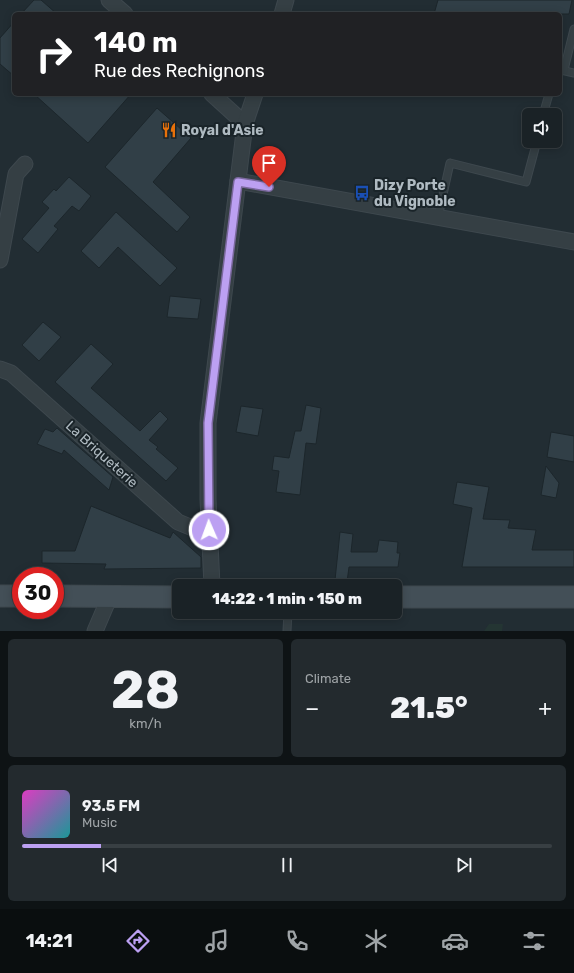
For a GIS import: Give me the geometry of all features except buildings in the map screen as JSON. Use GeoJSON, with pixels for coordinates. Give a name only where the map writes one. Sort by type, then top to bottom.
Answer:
{"type":"FeatureCollection","features":[{"type":"Feature","properties":{"kind":"main road"},"geometry":{"type":"LineString","coordinates":[[0,596],[12,596]]}},
{"type":"Feature","properties":{"kind":"main road"},"geometry":{"type":"LineString","coordinates":[[64,596],[172,596]]}},
{"type":"Feature","properties":{"kind":"main road"},"geometry":{"type":"LineString","coordinates":[[402,597],[574,597]]}},
{"type":"Feature","properties":{"kind":"street"},"geometry":{"type":"LineString","coordinates":[[109,0],[122,12]]}},
{"type":"Feature","properties":{"kind":"street"},"geometry":{"type":"LineString","coordinates":[[283,12],[286,0]]}},
{"type":"Feature","properties":{"kind":"street"},"geometry":{"type":"LineString","coordinates":[[214,96],[245,124]]}},
{"type":"Feature","properties":{"kind":"street"},"geometry":{"type":"LineString","coordinates":[[212,579],[209,530],[208,423],[245,124],[254,96]]}},
{"type":"Feature","properties":{"kind":"street"},"geometry":{"type":"LineString","coordinates":[[0,260],[16,174],[25,164]]}},
{"type":"Feature","properties":{"kind":"street"},"geometry":{"type":"LineString","coordinates":[[238,182],[574,242]]}},
{"type":"Feature","properties":{"kind":"street","name":"La Briqueterie"},"geometry":{"type":"LineString","coordinates":[[0,369],[11,373],[178,522],[195,529],[209,530]]}},
{"type":"Feature","properties":{"kind":"street"},"geometry":{"type":"LineString","coordinates":[[95,631],[110,596]]}},
{"type":"Feature","properties":{"kind":"lane"},"geometry":{"type":"LineString","coordinates":[[574,29],[562,70],[574,73]]}},
{"type":"Feature","properties":{"kind":"lane"},"geometry":{"type":"LineString","coordinates":[[545,108],[548,96]]}},
{"type":"Feature","properties":{"kind":"lane"},"geometry":{"type":"LineString","coordinates":[[438,217],[450,163],[526,182],[535,148]]}},
{"type":"Feature","properties":{"kind":"lane"},"geometry":{"type":"LineString","coordinates":[[287,631],[288,619]]}},
{"type":"Feature","properties":{"kind":"shaded area"},"geometry":{"type":"Polygon","coordinates":[[[489,624],[503,624],[502,631],[484,631],[489,624]]]}},
{"type":"Feature","properties":{"kind":"place","name":"Royal d'Asie"},"geometry":{"type":"Point","coordinates":[169,130]}},
{"type":"Feature","properties":{"kind":"place","name":"Dizy Porte du Vignoble"},"geometry":{"type":"Point","coordinates":[362,193]}},
{"type":"Feature","properties":{"kind":"route"},"geometry":{"type":"LineString","coordinates":[[209,530],[208,423],[238,182],[269,187]]}}]}
